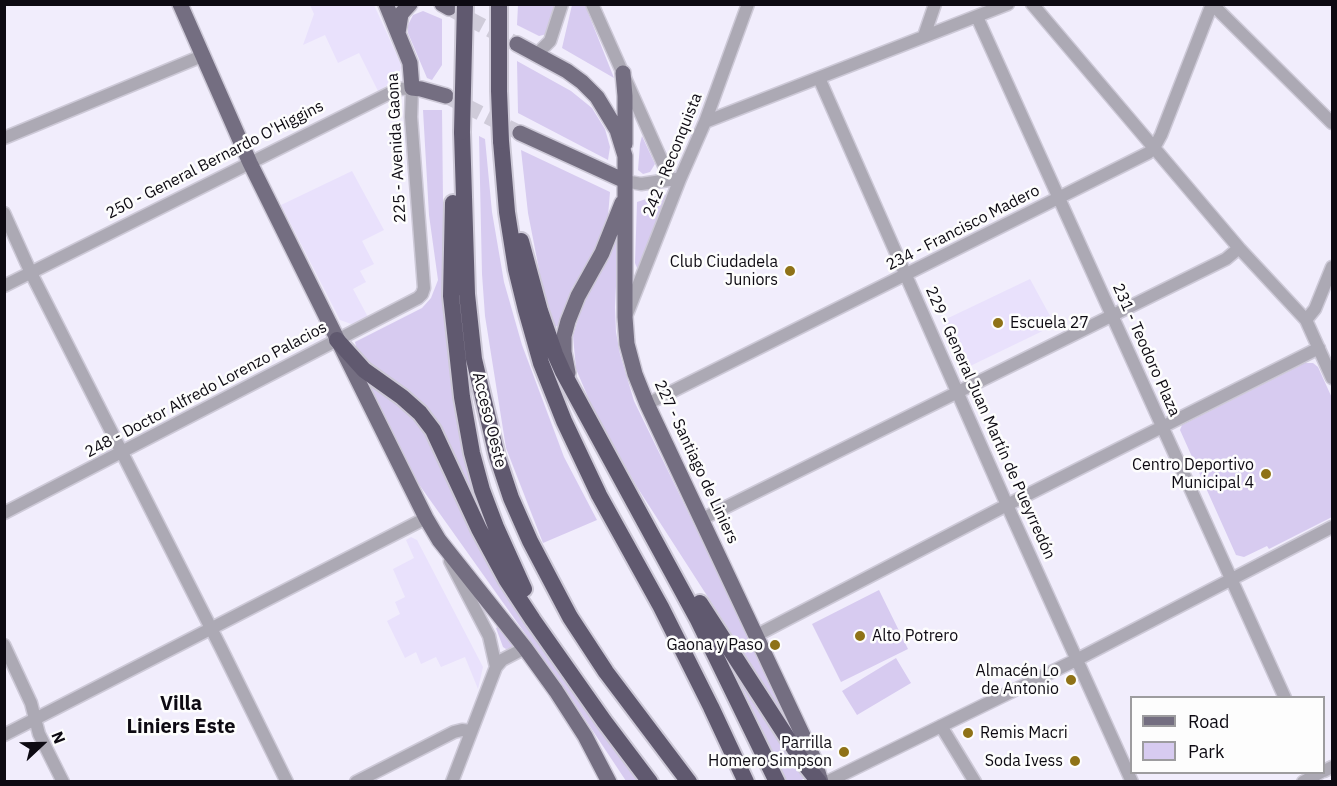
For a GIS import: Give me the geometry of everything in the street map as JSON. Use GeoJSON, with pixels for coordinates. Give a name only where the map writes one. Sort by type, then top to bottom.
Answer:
{"type":"FeatureCollection","features":[{"type":"Feature","properties":{"kind":"highway"},"geometry":{"type":"LineString","coordinates":[[500,4],[499,92],[507,212],[516,269],[542,363],[564,421],[599,495],[661,607],[746,782]]}},
{"type":"Feature","properties":{"kind":"highway","name":"Acceso Oeste"},"geometry":{"type":"LineString","coordinates":[[452,6],[462,132],[468,305],[474,359],[497,456],[511,498],[549,579],[570,617],[606,672],[689,782]]}},
{"type":"Feature","properties":{"kind":"highway"},"geometry":{"type":"LineString","coordinates":[[462,161],[453,195],[451,296],[462,397],[472,453],[482,490],[511,563],[562,660]]}},
{"type":"Feature","properties":{"kind":"highway"},"geometry":{"type":"LineString","coordinates":[[504,177],[540,311],[555,354],[698,620],[777,782]]}},
{"type":"Feature","properties":{"kind":"highway"},"geometry":{"type":"LineString","coordinates":[[337,340],[364,370],[420,413],[433,430],[479,529],[506,579],[604,722],[650,782]]}},
{"type":"Feature","properties":{"kind":"highway"},"geometry":{"type":"LineString","coordinates":[[626,489],[803,762],[820,782]]}},
{"type":"Feature","properties":{"kind":"main road"},"geometry":{"type":"LineString","coordinates":[[180,4],[250,163],[426,518],[439,540],[525,648],[556,691],[585,735],[609,782]]}},
{"type":"Feature","properties":{"kind":"main road","name":"225 - Avenida Gaona"},"geometry":{"type":"LineString","coordinates":[[386,4],[410,63],[412,88]]}},
{"type":"Feature","properties":{"kind":"main road"},"geometry":{"type":"LineString","coordinates":[[398,34],[401,14],[410,4]]}},
{"type":"Feature","properties":{"kind":"main road","name":"227 - Santiago de Liniers"},"geometry":{"type":"LineString","coordinates":[[517,44],[567,71],[597,97],[617,130],[625,156],[627,344],[647,404],[814,759],[820,782]]}},
{"type":"Feature","properties":{"kind":"main road"},"geometry":{"type":"LineString","coordinates":[[623,73],[625,156]]}},
{"type":"Feature","properties":{"kind":"main road","name":"250 - General Bernardo O'Higgins"},"geometry":{"type":"LineString","coordinates":[[412,88],[446,96]]}},
{"type":"Feature","properties":{"kind":"main road"},"geometry":{"type":"LineString","coordinates":[[520,133],[625,188],[602,253],[578,296],[564,336],[564,352],[573,391]]}},
{"type":"Feature","properties":{"kind":"street"},"geometry":{"type":"LineString","coordinates":[[537,54],[550,42],[555,32],[562,4]]}},
{"type":"Feature","properties":{"kind":"street"},"geometry":{"type":"LineString","coordinates":[[591,4],[675,179],[625,188]]}},
{"type":"Feature","properties":{"kind":"street","name":"242 - Reconquista"},"geometry":{"type":"LineString","coordinates":[[625,317],[675,179],[705,122],[748,4]]}},
{"type":"Feature","properties":{"kind":"street"},"geometry":{"type":"LineString","coordinates":[[924,36],[935,4]]}},
{"type":"Feature","properties":{"kind":"street"},"geometry":{"type":"LineString","coordinates":[[705,122],[1008,4]]}},
{"type":"Feature","properties":{"kind":"street"},"geometry":{"type":"LineString","coordinates":[[1032,4],[1239,248],[1306,320],[1332,378]]}},
{"type":"Feature","properties":{"kind":"street"},"geometry":{"type":"LineString","coordinates":[[1154,148],[1212,5],[1332,123]]}},
{"type":"Feature","properties":{"kind":"street","name":"231 - Teodoro Plaza"},"geometry":{"type":"LineString","coordinates":[[977,17],[1284,696]]}},
{"type":"Feature","properties":{"kind":"street"},"geometry":{"type":"LineString","coordinates":[[4,138],[202,56]]}},
{"type":"Feature","properties":{"kind":"street","name":"229 - General Juan Martín de Pueyrredón"},"geometry":{"type":"LineString","coordinates":[[819,78],[1132,782]]}},
{"type":"Feature","properties":{"kind":"street","name":"250 - General Bernardo O'Higgins"},"geometry":{"type":"LineString","coordinates":[[4,286],[387,94],[400,89],[412,88]]}},
{"type":"Feature","properties":{"kind":"street","name":"225 - Avenida Gaona"},"geometry":{"type":"LineString","coordinates":[[412,88],[411,117],[424,288],[422,294]]}},
{"type":"Feature","properties":{"kind":"street","name":"234 - Francisco Madero"},"geometry":{"type":"LineString","coordinates":[[647,404],[1059,198],[1154,148]]}},
{"type":"Feature","properties":{"kind":"street"},"geometry":{"type":"LineString","coordinates":[[4,213],[31,273],[287,782]]}},
{"type":"Feature","properties":{"kind":"street"},"geometry":{"type":"LineString","coordinates":[[702,519],[1226,259],[1239,248]]}},
{"type":"Feature","properties":{"kind":"street"},"geometry":{"type":"LineString","coordinates":[[1306,320],[1315,309],[1332,267]]}},
{"type":"Feature","properties":{"kind":"street","name":"248 - Doctor Alfredo Lorenzo Palacios"},"geometry":{"type":"LineString","coordinates":[[4,513],[422,294]]}},
{"type":"Feature","properties":{"kind":"street"},"geometry":{"type":"LineString","coordinates":[[757,635],[1007,505],[1319,348]]}},
{"type":"Feature","properties":{"kind":"street"},"geometry":{"type":"LineString","coordinates":[[4,735],[426,518]]}},
{"type":"Feature","properties":{"kind":"street"},"geometry":{"type":"LineString","coordinates":[[827,782],[1078,659],[1332,527]]}},
{"type":"Feature","properties":{"kind":"street"},"geometry":{"type":"LineString","coordinates":[[439,540],[489,636],[496,667]]}},
{"type":"Feature","properties":{"kind":"street"},"geometry":{"type":"LineString","coordinates":[[4,645],[31,703],[39,734],[63,782]]}},
{"type":"Feature","properties":{"kind":"street"},"geometry":{"type":"LineString","coordinates":[[452,782],[496,667],[502,660],[525,648]]}},
{"type":"Feature","properties":{"kind":"street"},"geometry":{"type":"LineString","coordinates":[[941,726],[975,782]]}},
{"type":"Feature","properties":{"kind":"street"},"geometry":{"type":"LineString","coordinates":[[356,782],[454,732],[471,731]]}},
{"type":"Feature","properties":{"kind":"street"},"geometry":{"type":"LineString","coordinates":[[1303,782],[1321,774]]}},
{"type":"Feature","properties":{"kind":"shaded area"},"geometry":{"type":"Polygon","coordinates":[[[310,5],[374,5],[400,62],[401,68],[396,80],[378,91],[359,53],[338,63],[325,35],[303,45],[314,14],[310,5]]]}},
{"type":"Feature","properties":{"kind":"shaded area"},"geometry":{"type":"Polygon","coordinates":[[[352,171],[384,230],[362,241],[374,264],[360,271],[366,282],[353,289],[369,319],[354,325],[340,320],[281,205],[352,171]]]}},
{"type":"Feature","properties":{"kind":"shaded area","name":"Escuela 27"},"geometry":{"type":"Polygon","coordinates":[[[1030,279],[1055,325],[964,369],[942,321],[1030,279]]]}},
{"type":"Feature","properties":{"kind":"shaded area"},"geometry":{"type":"Polygon","coordinates":[[[411,537],[417,540],[483,667],[478,689],[465,657],[441,667],[436,657],[421,664],[416,652],[405,658],[387,621],[400,614],[395,602],[405,597],[393,569],[414,558],[406,540],[411,537]]]}},
{"type":"Feature","properties":{"kind":"green space"},"geometry":{"type":"Polygon","coordinates":[[[518,5],[558,5],[551,33],[539,36],[517,25],[518,5]]]}},
{"type":"Feature","properties":{"kind":"green space"},"geometry":{"type":"Polygon","coordinates":[[[572,5],[585,5],[614,78],[562,48],[572,5]]]}},
{"type":"Feature","properties":{"kind":"green space"},"geometry":{"type":"Polygon","coordinates":[[[423,11],[442,19],[442,65],[432,80],[427,78],[408,33],[408,25],[413,15],[423,11]]]}},
{"type":"Feature","properties":{"kind":"green space"},"geometry":{"type":"Polygon","coordinates":[[[517,61],[571,91],[592,108],[605,129],[610,147],[608,160],[518,113],[517,61]]]}},
{"type":"Feature","properties":{"kind":"green space"},"geometry":{"type":"Polygon","coordinates":[[[423,110],[442,110],[444,293],[456,400],[509,577],[420,408],[357,351],[355,342],[422,308],[431,298],[438,280],[429,215],[423,110]]]}},
{"type":"Feature","properties":{"kind":"green space"},"geometry":{"type":"Polygon","coordinates":[[[479,136],[485,139],[492,212],[504,282],[522,345],[564,457],[597,520],[543,543],[506,448],[485,316],[479,136]]]}},
{"type":"Feature","properties":{"kind":"green space"},"geometry":{"type":"Polygon","coordinates":[[[642,136],[655,164],[650,172],[643,174],[638,170],[642,136]]]}},
{"type":"Feature","properties":{"kind":"green space"},"geometry":{"type":"Polygon","coordinates":[[[521,150],[610,192],[607,228],[595,254],[572,288],[558,326],[555,327],[542,285],[528,213],[521,150]]]}},
{"type":"Feature","properties":{"kind":"green space"},"geometry":{"type":"Polygon","coordinates":[[[661,194],[668,195],[641,268],[637,268],[635,263],[637,202],[661,194]]]}},
{"type":"Feature","properties":{"kind":"green space"},"geometry":{"type":"Polygon","coordinates":[[[619,225],[616,332],[634,401],[807,756],[803,756],[762,681],[637,487],[593,409],[576,369],[573,336],[584,299],[614,246],[619,225]]]}},
{"type":"Feature","properties":{"kind":"green space","name":"Centro Deportivo Municipal 4"},"geometry":{"type":"Polygon","coordinates":[[[1305,363],[1313,363],[1318,367],[1332,398],[1332,517],[1269,549],[1267,546],[1244,557],[1236,555],[1180,430],[1182,425],[1305,363]]]}},
{"type":"Feature","properties":{"kind":"green space"},"geometry":{"type":"Polygon","coordinates":[[[367,384],[388,395],[420,422],[525,620],[596,725],[640,781],[626,781],[573,701],[408,469],[367,384]]]}},
{"type":"Feature","properties":{"kind":"green space","name":"Alto Potrero"},"geometry":{"type":"Polygon","coordinates":[[[879,590],[908,649],[841,682],[812,624],[879,590]]]}},
{"type":"Feature","properties":{"kind":"green space"},"geometry":{"type":"Polygon","coordinates":[[[499,626],[516,647],[506,649],[503,647],[496,628],[499,626]]]}},
{"type":"Feature","properties":{"kind":"green space"},"geometry":{"type":"Polygon","coordinates":[[[727,656],[806,778],[799,781],[787,781],[727,656]]]}},
{"type":"Feature","properties":{"kind":"green space"},"geometry":{"type":"Polygon","coordinates":[[[896,658],[911,683],[857,715],[842,691],[896,658]]]}},
{"type":"Feature","properties":{"kind":"tunnel"},"geometry":{"type":"LineString","coordinates":[[449,8],[517,44]]}},
{"type":"Feature","properties":{"kind":"tunnel"},"geometry":{"type":"LineString","coordinates":[[446,96],[520,133]]}},
{"type":"Feature","properties":{"kind":"place","name":"Club Ciudadela Juniors"},"geometry":{"type":"Point","coordinates":[790,271]}},
{"type":"Feature","properties":{"kind":"place","name":"Escuela 27"},"geometry":{"type":"Point","coordinates":[998,323]}},
{"type":"Feature","properties":{"kind":"place","name":"Centro Deportivo Municipal 4"},"geometry":{"type":"Point","coordinates":[1266,474]}},
{"type":"Feature","properties":{"kind":"place","name":"Alto Potrero"},"geometry":{"type":"Point","coordinates":[860,636]}},
{"type":"Feature","properties":{"kind":"place","name":"Gaona y Paso"},"geometry":{"type":"Point","coordinates":[775,645]}},
{"type":"Feature","properties":{"kind":"place","name":"Almacén Lo de Antonio"},"geometry":{"type":"Point","coordinates":[1071,680]}},
{"type":"Feature","properties":{"kind":"place","name":"Remis Macri"},"geometry":{"type":"Point","coordinates":[968,733]}},
{"type":"Feature","properties":{"kind":"place","name":"Parrilla Homero Simpson"},"geometry":{"type":"Point","coordinates":[844,752]}},
{"type":"Feature","properties":{"kind":"place","name":"Soda Ivess"},"geometry":{"type":"Point","coordinates":[1075,761]}},
{"type":"Feature","properties":{"kind":"district","name":"Villa Liniers Este"},"geometry":{"type":"Point","coordinates":[181,716]}}]}
